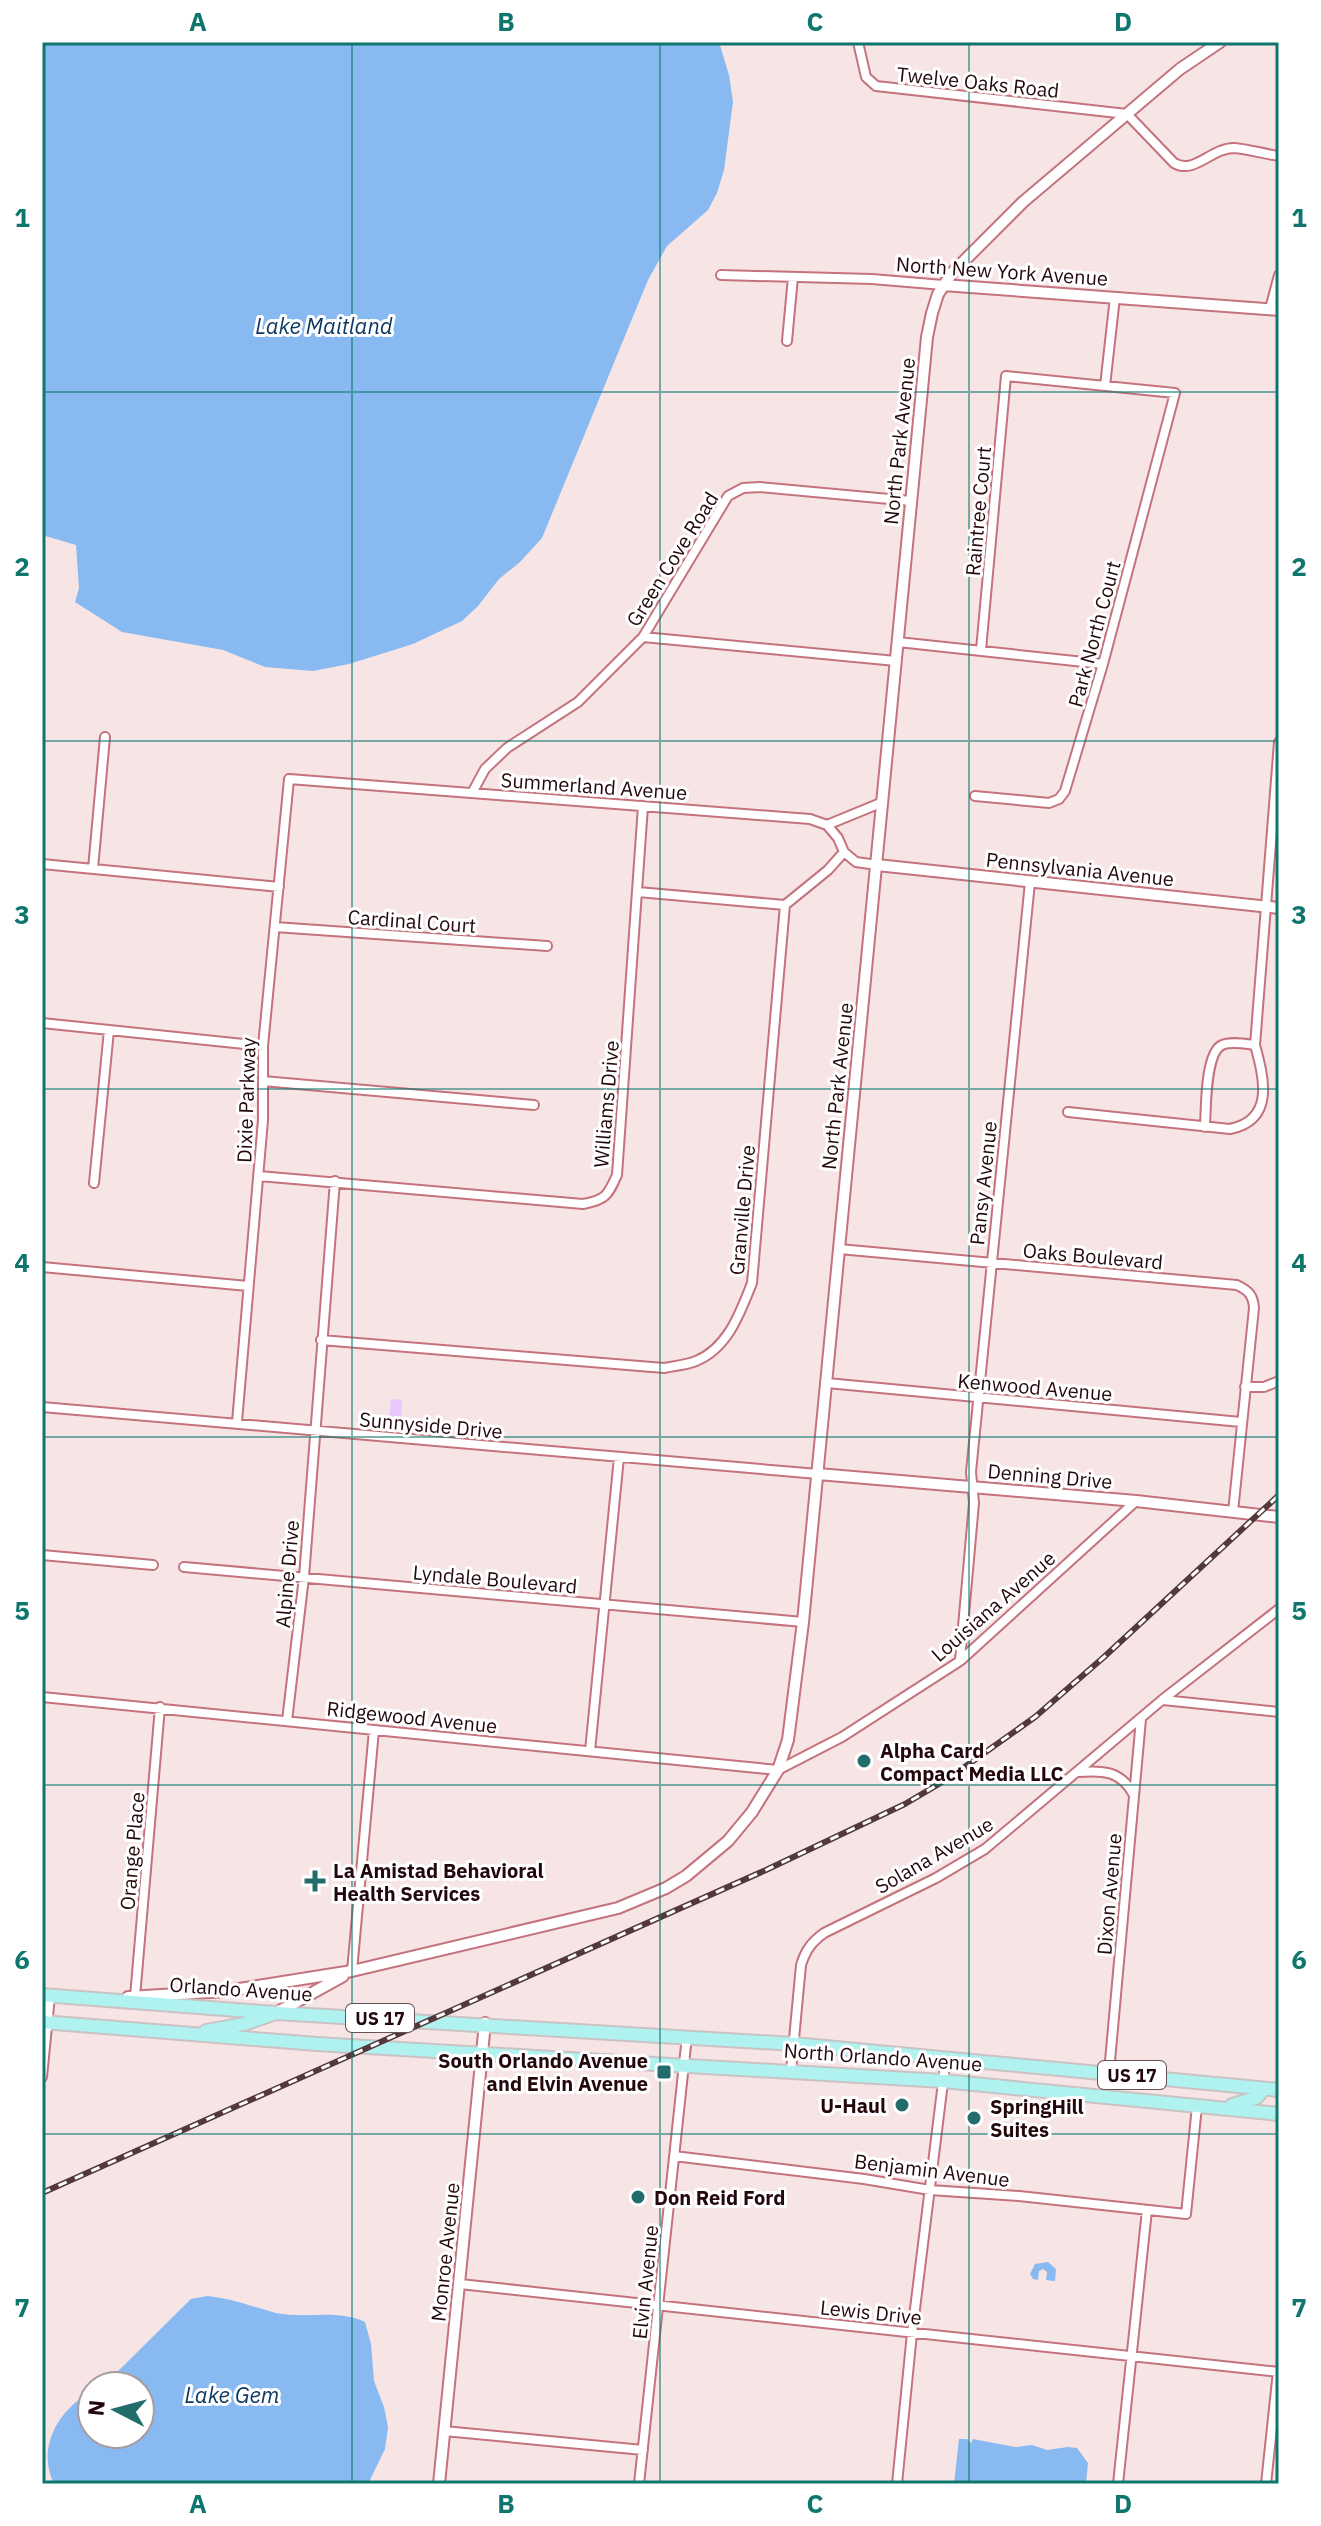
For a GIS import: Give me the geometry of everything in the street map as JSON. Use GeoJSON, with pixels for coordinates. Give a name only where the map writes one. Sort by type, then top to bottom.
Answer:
{"type":"FeatureCollection","features":[{"type":"Feature","properties":{"kind":"main road","name":"Orlando Avenue"},"geometry":{"type":"LineString","coordinates":[[46,1995],[276,2013],[485,2023]]}},
{"type":"Feature","properties":{"kind":"main road"},"geometry":{"type":"LineString","coordinates":[[179,2034],[244,2024],[276,2013]]}},
{"type":"Feature","properties":{"kind":"main road","name":"US 17"},"geometry":{"type":"LineString","coordinates":[[45,2022],[483,2054]]}},
{"type":"Feature","properties":{"kind":"main road","name":"North Orlando Avenue"},"geometry":{"type":"LineString","coordinates":[[485,2023],[794,2044],[1279,2090]]}},
{"type":"Feature","properties":{"kind":"main road","name":"North Orlando Avenue"},"geometry":{"type":"LineString","coordinates":[[483,2054],[943,2081],[1279,2114]]}},
{"type":"Feature","properties":{"kind":"main road"},"geometry":{"type":"LineString","coordinates":[[1219,2108],[1256,2098],[1264,2089]]}},
{"type":"Feature","properties":{"kind":"street","name":"Twelve Oaks Road"},"geometry":{"type":"LineString","coordinates":[[858,42],[866,77],[876,86],[1127,114]]}},
{"type":"Feature","properties":{"kind":"street","name":"North Park Avenue"},"geometry":{"type":"LineString","coordinates":[[97,1999],[227,1991],[352,1971],[618,1908],[686,1876],[728,1841],[752,1812],[778,1770],[788,1740],[803,1622],[927,337],[935,303],[943,285],[966,258],[1023,202],[1180,69],[1220,42]]}},
{"type":"Feature","properties":{"kind":"street"},"geometry":{"type":"LineString","coordinates":[[1127,114],[1182,168],[1192,166],[1219,150],[1234,148],[1279,156]]}},
{"type":"Feature","properties":{"kind":"street","name":"North New York Avenue"},"geometry":{"type":"LineString","coordinates":[[721,275],[943,285],[1275,309]]}},
{"type":"Feature","properties":{"kind":"street"},"geometry":{"type":"LineString","coordinates":[[1275,309],[1279,275]]}},
{"type":"Feature","properties":{"kind":"street"},"geometry":{"type":"LineString","coordinates":[[787,341],[793,277]]}},
{"type":"Feature","properties":{"kind":"street"},"geometry":{"type":"LineString","coordinates":[[1105,386],[1115,297]]}},
{"type":"Feature","properties":{"kind":"street","name":"Raintree Court"},"geometry":{"type":"LineString","coordinates":[[981,650],[1006,376],[1105,386]]}},
{"type":"Feature","properties":{"kind":"street","name":"Park North Court"},"geometry":{"type":"LineString","coordinates":[[975,796],[1049,803],[1059,799],[1065,791],[1103,664],[1175,393],[1105,386]]}},
{"type":"Feature","properties":{"kind":"street","name":"Green Cove Road"},"geometry":{"type":"LineString","coordinates":[[472,793],[485,769],[507,748],[578,702],[643,637],[728,496],[743,488],[760,487],[911,501]]}},
{"type":"Feature","properties":{"kind":"street"},"geometry":{"type":"LineString","coordinates":[[643,637],[896,661]]}},
{"type":"Feature","properties":{"kind":"street"},"geometry":{"type":"LineString","coordinates":[[898,642],[1103,664]]}},
{"type":"Feature","properties":{"kind":"street"},"geometry":{"type":"LineString","coordinates":[[93,869],[105,737]]}},
{"type":"Feature","properties":{"kind":"street"},"geometry":{"type":"LineString","coordinates":[[1068,1112],[1230,1129],[1244,1127],[1256,1116],[1263,1100],[1264,1078],[1255,1045],[1275,826],[1279,742]]}},
{"type":"Feature","properties":{"kind":"street","name":"Summerland Avenue"},"geometry":{"type":"LineString","coordinates":[[289,779],[810,819],[827,825]]}},
{"type":"Feature","properties":{"kind":"street","name":"Dixie Parkway"},"geometry":{"type":"LineString","coordinates":[[237,1422],[259,1176],[263,1046],[289,779]]}},
{"type":"Feature","properties":{"kind":"street"},"geometry":{"type":"LineString","coordinates":[[877,865],[856,862],[844,852],[827,825],[883,802]]}},
{"type":"Feature","properties":{"kind":"street","name":"Williams Drive"},"geometry":{"type":"LineString","coordinates":[[259,1176],[583,1204],[609,1194],[617,1175],[643,806]]}},
{"type":"Feature","properties":{"kind":"street"},"geometry":{"type":"LineString","coordinates":[[638,892],[785,905],[828,870],[844,852]]}},
{"type":"Feature","properties":{"kind":"street"},"geometry":{"type":"LineString","coordinates":[[42,864],[279,887]]}},
{"type":"Feature","properties":{"kind":"street","name":"Pennsylvania Avenue"},"geometry":{"type":"LineString","coordinates":[[877,865],[1279,908]]}},
{"type":"Feature","properties":{"kind":"street","name":"Pansy Avenue"},"geometry":{"type":"LineString","coordinates":[[960,1661],[974,1503],[971,1472],[1030,882]]}},
{"type":"Feature","properties":{"kind":"street","name":"Granville Drive"},"geometry":{"type":"LineString","coordinates":[[321,1340],[664,1368],[696,1362],[718,1348],[738,1319],[752,1283],[785,905]]}},
{"type":"Feature","properties":{"kind":"street","name":"Cardinal Court"},"geometry":{"type":"LineString","coordinates":[[275,927],[547,946]]}},
{"type":"Feature","properties":{"kind":"street"},"geometry":{"type":"LineString","coordinates":[[42,1023],[263,1046]]}},
{"type":"Feature","properties":{"kind":"street"},"geometry":{"type":"LineString","coordinates":[[94,1183],[109,1030]]}},
{"type":"Feature","properties":{"kind":"street"},"geometry":{"type":"LineString","coordinates":[[1205,1127],[1210,1062],[1215,1051],[1222,1045],[1255,1045]]}},
{"type":"Feature","properties":{"kind":"street"},"geometry":{"type":"LineString","coordinates":[[263,1081],[534,1105]]}},
{"type":"Feature","properties":{"kind":"street","name":"Alpine Drive"},"geometry":{"type":"LineString","coordinates":[[287,1721],[304,1577],[335,1181]]}},
{"type":"Feature","properties":{"kind":"street","name":"Oaks Boulevard"},"geometry":{"type":"LineString","coordinates":[[839,1249],[1237,1285],[1248,1290],[1254,1308],[1245,1387]]}},
{"type":"Feature","properties":{"kind":"street"},"geometry":{"type":"LineString","coordinates":[[42,1267],[248,1286]]}},
{"type":"Feature","properties":{"kind":"street"},"geometry":{"type":"LineString","coordinates":[[1233,1512],[1245,1387],[1264,1387],[1279,1381]]}},
{"type":"Feature","properties":{"kind":"street","name":"Kenwood Avenue"},"geometry":{"type":"LineString","coordinates":[[827,1383],[1241,1422]]}},
{"type":"Feature","properties":{"kind":"street","name":"Sunnyside Drive"},"geometry":{"type":"LineString","coordinates":[[42,1407],[818,1474]]}},
{"type":"Feature","properties":{"kind":"street"},"geometry":{"type":"LineString","coordinates":[[590,1751],[619,1457]]}},
{"type":"Feature","properties":{"kind":"street","name":"Denning Drive"},"geometry":{"type":"LineString","coordinates":[[818,1474],[1136,1501],[1279,1517]]}},
{"type":"Feature","properties":{"kind":"street","name":"Louisiana Avenue"},"geometry":{"type":"LineString","coordinates":[[778,1770],[842,1737],[960,1661],[1136,1501]]}},
{"type":"Feature","properties":{"kind":"street"},"geometry":{"type":"LineString","coordinates":[[42,1555],[153,1565]]}},
{"type":"Feature","properties":{"kind":"street","name":"Lyndale Boulevard"},"geometry":{"type":"LineString","coordinates":[[184,1567],[803,1622]]}},
{"type":"Feature","properties":{"kind":"street","name":"Solana Avenue"},"geometry":{"type":"LineString","coordinates":[[791,2071],[801,1965],[806,1950],[814,1941],[985,1849],[1162,1700],[1279,1609]]}},
{"type":"Feature","properties":{"kind":"street","name":"Ridgewood Avenue"},"geometry":{"type":"LineString","coordinates":[[42,1697],[778,1770]]}},
{"type":"Feature","properties":{"kind":"street"},"geometry":{"type":"LineString","coordinates":[[1162,1700],[1279,1712]]}},
{"type":"Feature","properties":{"kind":"street","name":"Orange Place"},"geometry":{"type":"LineString","coordinates":[[135,1997],[160,1707]]}},
{"type":"Feature","properties":{"kind":"street","name":"Dixon Avenue"},"geometry":{"type":"LineString","coordinates":[[1109,2072],[1141,1718]]}},
{"type":"Feature","properties":{"kind":"street"},"geometry":{"type":"LineString","coordinates":[[352,1971],[374,1730]]}},
{"type":"Feature","properties":{"kind":"street"},"geometry":{"type":"LineString","coordinates":[[1078,1772],[1111,1772],[1128,1785],[1134,1796]]}},
{"type":"Feature","properties":{"kind":"street","name":"North Park Avenue"},"geometry":{"type":"LineString","coordinates":[[276,2013],[352,1971]]}},
{"type":"Feature","properties":{"kind":"street"},"geometry":{"type":"LineString","coordinates":[[42,2077],[46,1995]]}},
{"type":"Feature","properties":{"kind":"street","name":"Monroe Avenue"},"geometry":{"type":"LineString","coordinates":[[439,2484],[485,2023]]}},
{"type":"Feature","properties":{"kind":"street","name":"Elvin Avenue"},"geometry":{"type":"LineString","coordinates":[[639,2484],[687,2036]]}},
{"type":"Feature","properties":{"kind":"street"},"geometry":{"type":"LineString","coordinates":[[897,2484],[946,2058]]}},
{"type":"Feature","properties":{"kind":"street","name":"Benjamin Avenue"},"geometry":{"type":"LineString","coordinates":[[674,2156],[930,2190],[1186,2214],[1197,2106]]}},
{"type":"Feature","properties":{"kind":"street"},"geometry":{"type":"LineString","coordinates":[[1118,2484],[1147,2210]]}},
{"type":"Feature","properties":{"kind":"street","name":"Lewis Drive"},"geometry":{"type":"LineString","coordinates":[[460,2284],[1278,2372]]}},
{"type":"Feature","properties":{"kind":"street"},"geometry":{"type":"LineString","coordinates":[[1266,2484],[1278,2372]]}},
{"type":"Feature","properties":{"kind":"street"},"geometry":{"type":"LineString","coordinates":[[444,2431],[643,2450]]}},
{"type":"Feature","properties":{"kind":"shaded area"},"geometry":{"type":"Polygon","coordinates":[[[391,1399],[402,1400],[401,1421],[389,1420],[391,1399]]]}},
{"type":"Feature","properties":{"kind":"water","name":"Lake Maitland"},"geometry":{"type":"Polygon","coordinates":[[[42,42],[719,42],[733,102],[724,170],[717,193],[708,210],[667,246],[648,280],[542,538],[499,579],[462,621],[413,644],[349,664],[313,671],[265,667],[223,650],[122,632],[75,602],[79,588],[76,545],[42,535],[42,42]]]}},
{"type":"Feature","properties":{"kind":"water"},"geometry":{"type":"Polygon","coordinates":[[[1048,2262],[1056,2269],[1055,2281],[1046,2280],[1047,2272],[1043,2269],[1039,2271],[1038,2280],[1033,2279],[1030,2274],[1035,2264],[1048,2262]]]}},
{"type":"Feature","properties":{"kind":"water","name":"Lake Gem"},"geometry":{"type":"Polygon","coordinates":[[[207,2296],[276,2313],[344,2316],[365,2322],[371,2344],[374,2381],[388,2427],[385,2449],[368,2484],[54,2484],[49,2470],[49,2443],[61,2419],[76,2403],[76,2450],[156,2450],[156,2370],[119,2370],[191,2299],[207,2296]]]}},
{"type":"Feature","properties":{"kind":"water"},"geometry":{"type":"Polygon","coordinates":[[[959,2439],[1015,2447],[1032,2445],[1047,2450],[1077,2448],[1088,2463],[1086,2484],[954,2484],[959,2439]]]}},
{"type":"Feature","properties":{"kind":"railway"},"geometry":{"type":"LineString","coordinates":[[42,2193],[766,1870],[905,1804],[949,1778],[1035,1717],[1279,1495]]}},
{"type":"Feature","properties":{"kind":"place","name":"Alpha Card Compact Media LLC"},"geometry":{"type":"Point","coordinates":[864,1761]}},
{"type":"Feature","properties":{"kind":"place","name":"La Amistad Behavioral Health Services"},"geometry":{"type":"Point","coordinates":[315,1881]}},
{"type":"Feature","properties":{"kind":"place","name":"South Orlando Avenue and Elvin Avenue"},"geometry":{"type":"Point","coordinates":[664,2072]}},
{"type":"Feature","properties":{"kind":"place","name":"U-Haul"},"geometry":{"type":"Point","coordinates":[902,2105]}},
{"type":"Feature","properties":{"kind":"place","name":"SpringHill Suites"},"geometry":{"type":"Point","coordinates":[974,2118]}},
{"type":"Feature","properties":{"kind":"place","name":"Don Reid Ford"},"geometry":{"type":"Point","coordinates":[638,2197]}}]}
